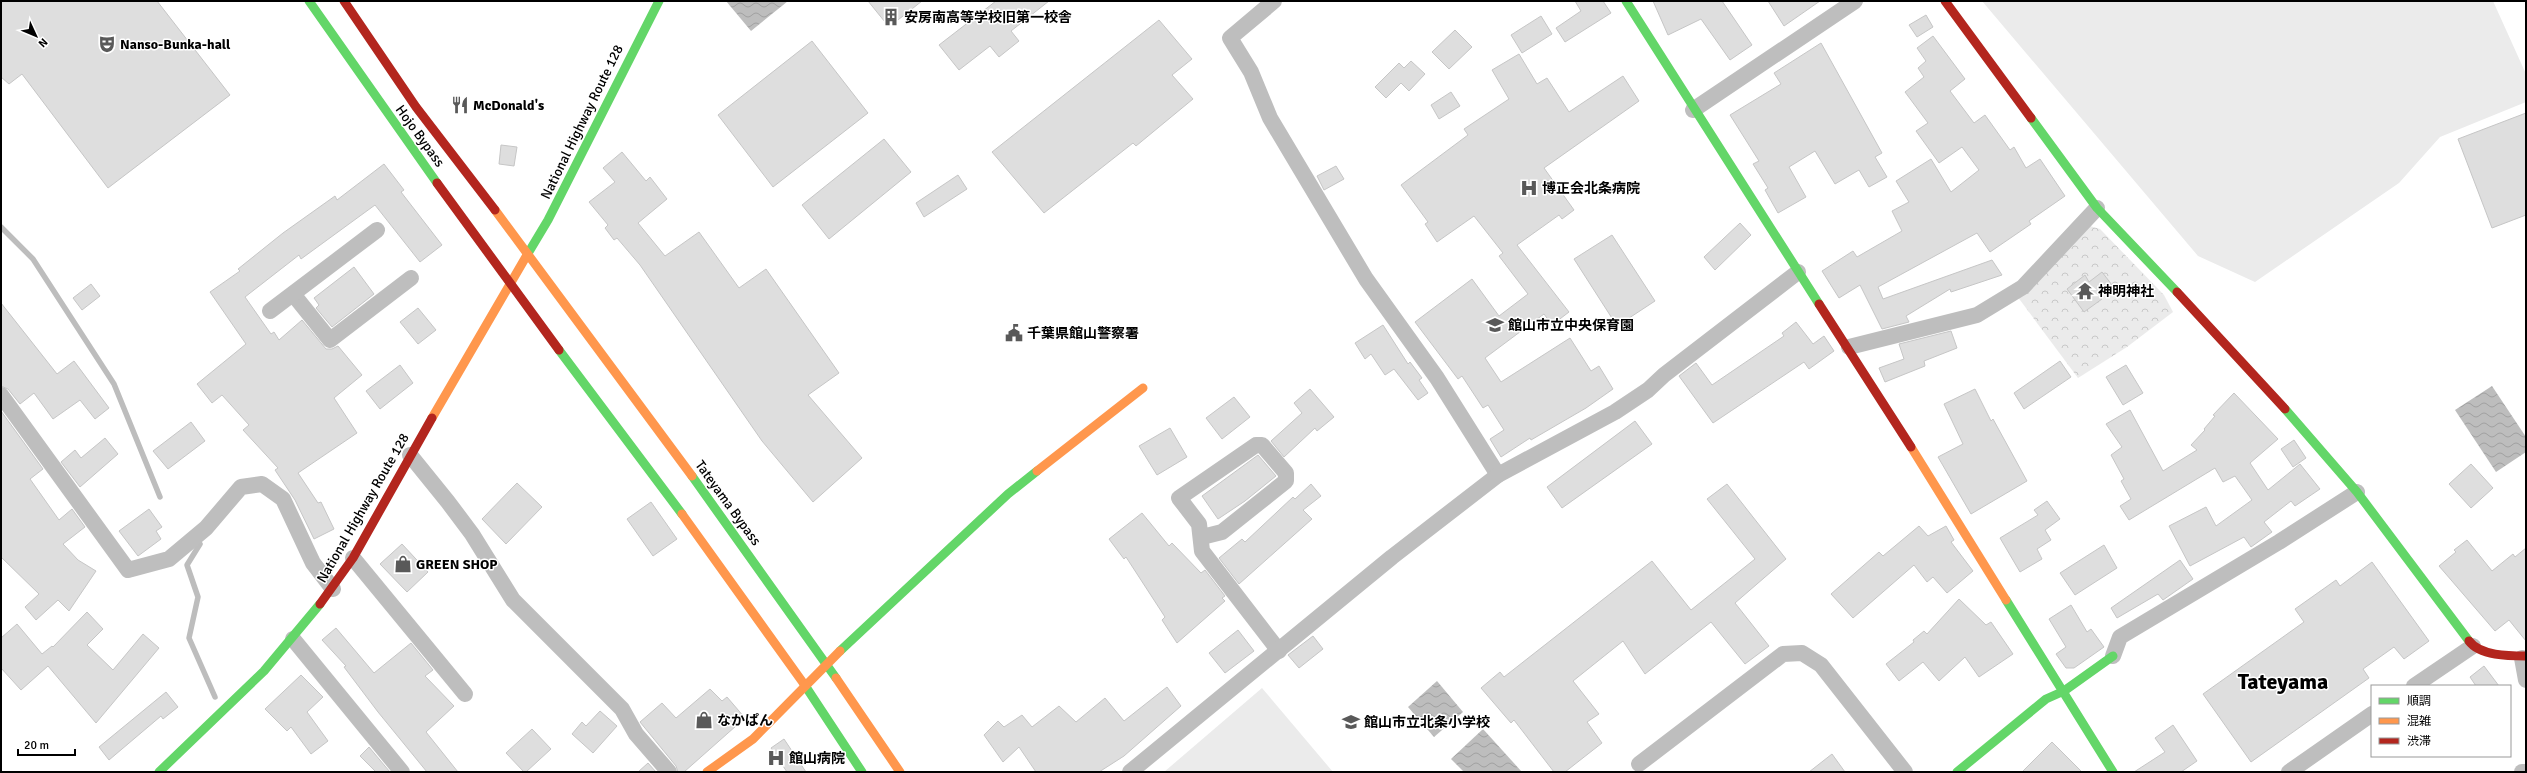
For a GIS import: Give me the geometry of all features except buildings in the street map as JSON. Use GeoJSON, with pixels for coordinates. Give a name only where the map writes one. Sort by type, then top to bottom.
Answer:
{"type":"FeatureCollection","features":[{"type":"Feature","properties":{"kind":"main road","name":"Hojo Bypass"},"geometry":{"type":"LineString","coordinates":[[309,1],[392,122],[511,285]]}},
{"type":"Feature","properties":{"kind":"main road","name":"Hojo Bypass"},"geometry":{"type":"LineString","coordinates":[[344,1],[416,107],[529,254]]}},
{"type":"Feature","properties":{"kind":"main road","name":"National Highway Route 128"},"geometry":{"type":"LineString","coordinates":[[159,772],[253,685],[293,640],[333,589],[353,558],[410,455],[529,254],[660,1]]}},
{"type":"Feature","properties":{"kind":"main road"},"geometry":{"type":"LineString","coordinates":[[1626,1],[1693,110],[1798,272],[1849,347],[2113,772]]}},
{"type":"Feature","properties":{"kind":"main road"},"geometry":{"type":"LineString","coordinates":[[1945,1],[2096,208],[2258,378],[2357,492],[2473,646],[2504,656],[2524,657]]}},
{"type":"Feature","properties":{"kind":"main road","name":"Tateyama Bypass"},"geometry":{"type":"LineString","coordinates":[[529,254],[826,664],[900,772]]}},
{"type":"Feature","properties":{"kind":"main road"},"geometry":{"type":"LineString","coordinates":[[511,285],[672,498],[805,685],[862,772]]}},
{"type":"Feature","properties":{"kind":"main road"},"geometry":{"type":"LineString","coordinates":[[707,772],[753,739],[826,664],[1008,494],[1143,388]]}},
{"type":"Feature","properties":{"kind":"main road"},"geometry":{"type":"LineString","coordinates":[[1957,772],[2046,699],[2064,691],[2114,656]]}},
{"type":"Feature","properties":{"kind":"street"},"geometry":{"type":"LineString","coordinates":[[1274,1],[1230,38],[1251,72],[1270,118],[1366,279],[1437,378],[1498,475]]}},
{"type":"Feature","properties":{"kind":"street"},"geometry":{"type":"LineString","coordinates":[[1693,110],[1855,1]]}},
{"type":"Feature","properties":{"kind":"street"},"geometry":{"type":"LineString","coordinates":[[1849,347],[1977,315],[2023,287],[2096,208]]}},
{"type":"Feature","properties":{"kind":"street"},"geometry":{"type":"LineString","coordinates":[[270,311],[377,230]]}},
{"type":"Feature","properties":{"kind":"street"},"geometry":{"type":"LineString","coordinates":[[1130,772],[1392,557],[1498,475],[1615,412],[1648,390],[1798,272]]}},
{"type":"Feature","properties":{"kind":"street"},"geometry":{"type":"LineString","coordinates":[[293,294],[330,340],[411,278]]}},
{"type":"Feature","properties":{"kind":"street"},"geometry":{"type":"LineString","coordinates":[[1,395],[128,570],[169,559],[206,528],[241,487],[262,484],[283,499],[313,563],[333,589]]}},
{"type":"Feature","properties":{"kind":"street"},"geometry":{"type":"LineString","coordinates":[[1202,537],[1222,532],[1286,481],[1286,473],[1262,445],[1256,445],[1179,498],[1199,524],[1202,537],[1202,551],[1279,651]]}},
{"type":"Feature","properties":{"kind":"street"},"geometry":{"type":"LineString","coordinates":[[410,455],[460,518],[513,600],[622,709],[636,734],[669,772]]}},
{"type":"Feature","properties":{"kind":"street"},"geometry":{"type":"LineString","coordinates":[[2114,656],[2120,637],[2252,558],[2357,492]]}},
{"type":"Feature","properties":{"kind":"street"},"geometry":{"type":"LineString","coordinates":[[353,558],[465,694]]}},
{"type":"Feature","properties":{"kind":"street"},"geometry":{"type":"LineString","coordinates":[[293,640],[402,772]]}},
{"type":"Feature","properties":{"kind":"street"},"geometry":{"type":"LineString","coordinates":[[2415,685],[2473,646]]}},
{"type":"Feature","properties":{"kind":"street"},"geometry":{"type":"LineString","coordinates":[[1639,764],[1783,654],[1802,653],[1822,665],[1905,772]]}},
{"type":"Feature","properties":{"kind":"street"},"geometry":{"type":"LineString","coordinates":[[2524,657],[2526,680]]}},
{"type":"Feature","properties":{"kind":"street"},"geometry":{"type":"LineString","coordinates":[[2289,772],[2371,715]]}},
{"type":"Feature","properties":{"kind":"green space"},"geometry":{"type":"Polygon","coordinates":[[[1982,1],[2493,1],[2526,74],[2526,102],[2440,137],[2399,183],[2255,282],[2198,256],[1982,1]]]}},
{"type":"Feature","properties":{"kind":"green space"},"geometry":{"type":"Polygon","coordinates":[[[2090,226],[2100,229],[2164,295],[2173,312],[2127,347],[2078,378],[2017,296],[2090,226]]]}},
{"type":"Feature","properties":{"kind":"green space"},"geometry":{"type":"Polygon","coordinates":[[[1262,688],[1333,772],[1164,772],[1262,688]]]}},
{"type":"Feature","properties":{"kind":"water"},"geometry":{"type":"Polygon","coordinates":[[[726,1],[788,1],[751,31],[726,1]]]}},
{"type":"Feature","properties":{"kind":"water"},"geometry":{"type":"Polygon","coordinates":[[[2492,386],[2526,437],[2526,452],[2496,472],[2455,410],[2492,386]]]}},
{"type":"Feature","properties":{"kind":"water"},"geometry":{"type":"Polygon","coordinates":[[[1437,681],[1463,712],[1434,737],[1408,707],[1437,681]]]}},
{"type":"Feature","properties":{"kind":"water"},"geometry":{"type":"Polygon","coordinates":[[[1483,729],[1522,772],[1464,772],[1451,759],[1483,729]]]}},
{"type":"Feature","properties":{"kind":"waterway"},"geometry":{"type":"LineString","coordinates":[[1,227],[33,259],[114,384],[160,497]]}},
{"type":"Feature","properties":{"kind":"waterway"},"geometry":{"type":"LineString","coordinates":[[200,544],[187,565],[198,597],[189,638],[215,697]]}},
{"type":"Feature","properties":{"kind":"traffic: fast"},"geometry":{"type":"LineString","coordinates":[[309,1],[437,183]]}},
{"type":"Feature","properties":{"kind":"traffic: fast"},"geometry":{"type":"LineString","coordinates":[[527,255],[548,220],[659,1]]}},
{"type":"Feature","properties":{"kind":"traffic: fast"},"geometry":{"type":"LineString","coordinates":[[1626,1],[1819,304]]}},
{"type":"Feature","properties":{"kind":"traffic: fast"},"geometry":{"type":"LineString","coordinates":[[2031,118],[2097,208],[2177,292]]}},
{"type":"Feature","properties":{"kind":"traffic: fast"},"geometry":{"type":"LineString","coordinates":[[559,350],[682,514]]}},
{"type":"Feature","properties":{"kind":"traffic: fast"},"geometry":{"type":"LineString","coordinates":[[2285,409],[2357,492],[2469,641]]}},
{"type":"Feature","properties":{"kind":"traffic: fast"},"geometry":{"type":"LineString","coordinates":[[840,651],[1008,494],[1037,471]]}},
{"type":"Feature","properties":{"kind":"traffic: fast"},"geometry":{"type":"LineString","coordinates":[[692,476],[836,678]]}},
{"type":"Feature","properties":{"kind":"traffic: fast"},"geometry":{"type":"LineString","coordinates":[[2006,600],[2113,772]]}},
{"type":"Feature","properties":{"kind":"traffic: fast"},"geometry":{"type":"LineString","coordinates":[[159,772],[264,671],[320,604]]}},
{"type":"Feature","properties":{"kind":"traffic: fast"},"geometry":{"type":"LineString","coordinates":[[1957,772],[2046,699],[2064,691],[2113,656]]}},
{"type":"Feature","properties":{"kind":"traffic: fast"},"geometry":{"type":"LineString","coordinates":[[804,684],[862,772]]}},
{"type":"Feature","properties":{"kind":"traffic: slow"},"geometry":{"type":"LineString","coordinates":[[495,210],[692,476]]}},
{"type":"Feature","properties":{"kind":"traffic: slow"},"geometry":{"type":"LineString","coordinates":[[432,418],[527,255]]}},
{"type":"Feature","properties":{"kind":"traffic: slow"},"geometry":{"type":"LineString","coordinates":[[1037,471],[1143,388]]}},
{"type":"Feature","properties":{"kind":"traffic: slow"},"geometry":{"type":"LineString","coordinates":[[1911,447],[2006,600]]}},
{"type":"Feature","properties":{"kind":"traffic: slow"},"geometry":{"type":"LineString","coordinates":[[682,514],[804,684]]}},
{"type":"Feature","properties":{"kind":"traffic: slow"},"geometry":{"type":"LineString","coordinates":[[707,772],[753,739],[840,651]]}},
{"type":"Feature","properties":{"kind":"traffic: slow"},"geometry":{"type":"LineString","coordinates":[[836,678],[900,772]]}},
{"type":"Feature","properties":{"kind":"traffic: jam"},"geometry":{"type":"LineString","coordinates":[[344,1],[416,107],[495,210]]}},
{"type":"Feature","properties":{"kind":"traffic: jam"},"geometry":{"type":"LineString","coordinates":[[1945,1],[2031,118]]}},
{"type":"Feature","properties":{"kind":"traffic: jam"},"geometry":{"type":"LineString","coordinates":[[437,183],[559,350]]}},
{"type":"Feature","properties":{"kind":"traffic: jam"},"geometry":{"type":"LineString","coordinates":[[2177,292],[2285,409]]}},
{"type":"Feature","properties":{"kind":"traffic: jam"},"geometry":{"type":"LineString","coordinates":[[1819,304],[1911,447]]}},
{"type":"Feature","properties":{"kind":"traffic: jam"},"geometry":{"type":"LineString","coordinates":[[320,604],[353,558],[432,418]]}},
{"type":"Feature","properties":{"kind":"traffic: jam"},"geometry":{"type":"LineString","coordinates":[[2469,641],[2480,650],[2487,652],[2503,655],[2526,656]]}},
{"type":"Feature","properties":{"kind":"place","name":"安房南高等学校旧第一校舎"},"geometry":{"type":"Point","coordinates":[891,17]}},
{"type":"Feature","properties":{"kind":"place","name":"Nanso-Bunka-hall"},"geometry":{"type":"Point","coordinates":[107,44]}},
{"type":"Feature","properties":{"kind":"place","name":"McDonald's"},"geometry":{"type":"Point","coordinates":[460,105]}},
{"type":"Feature","properties":{"kind":"place","name":"博正会北条病院"},"geometry":{"type":"Point","coordinates":[1529,188]}},
{"type":"Feature","properties":{"kind":"place","name":"神明神社"},"geometry":{"type":"Point","coordinates":[2085,291]}},
{"type":"Feature","properties":{"kind":"place","name":"館山市立中央保育園"},"geometry":{"type":"Point","coordinates":[1495,325]}},
{"type":"Feature","properties":{"kind":"place","name":"千葉県館山警察署"},"geometry":{"type":"Point","coordinates":[1014,333]}},
{"type":"Feature","properties":{"kind":"place","name":"GREEN SHOP"},"geometry":{"type":"Point","coordinates":[403,564]}},
{"type":"Feature","properties":{"kind":"place","name":"なかぱん"},"geometry":{"type":"Point","coordinates":[704,720]}},
{"type":"Feature","properties":{"kind":"place","name":"館山市立北条小学校"},"geometry":{"type":"Point","coordinates":[1351,722]}},
{"type":"Feature","properties":{"kind":"place","name":"館山病院"},"geometry":{"type":"Point","coordinates":[776,758]}},
{"type":"Feature","properties":{"kind":"district","name":"Tateyama"},"geometry":{"type":"Point","coordinates":[2283,681]}}]}
